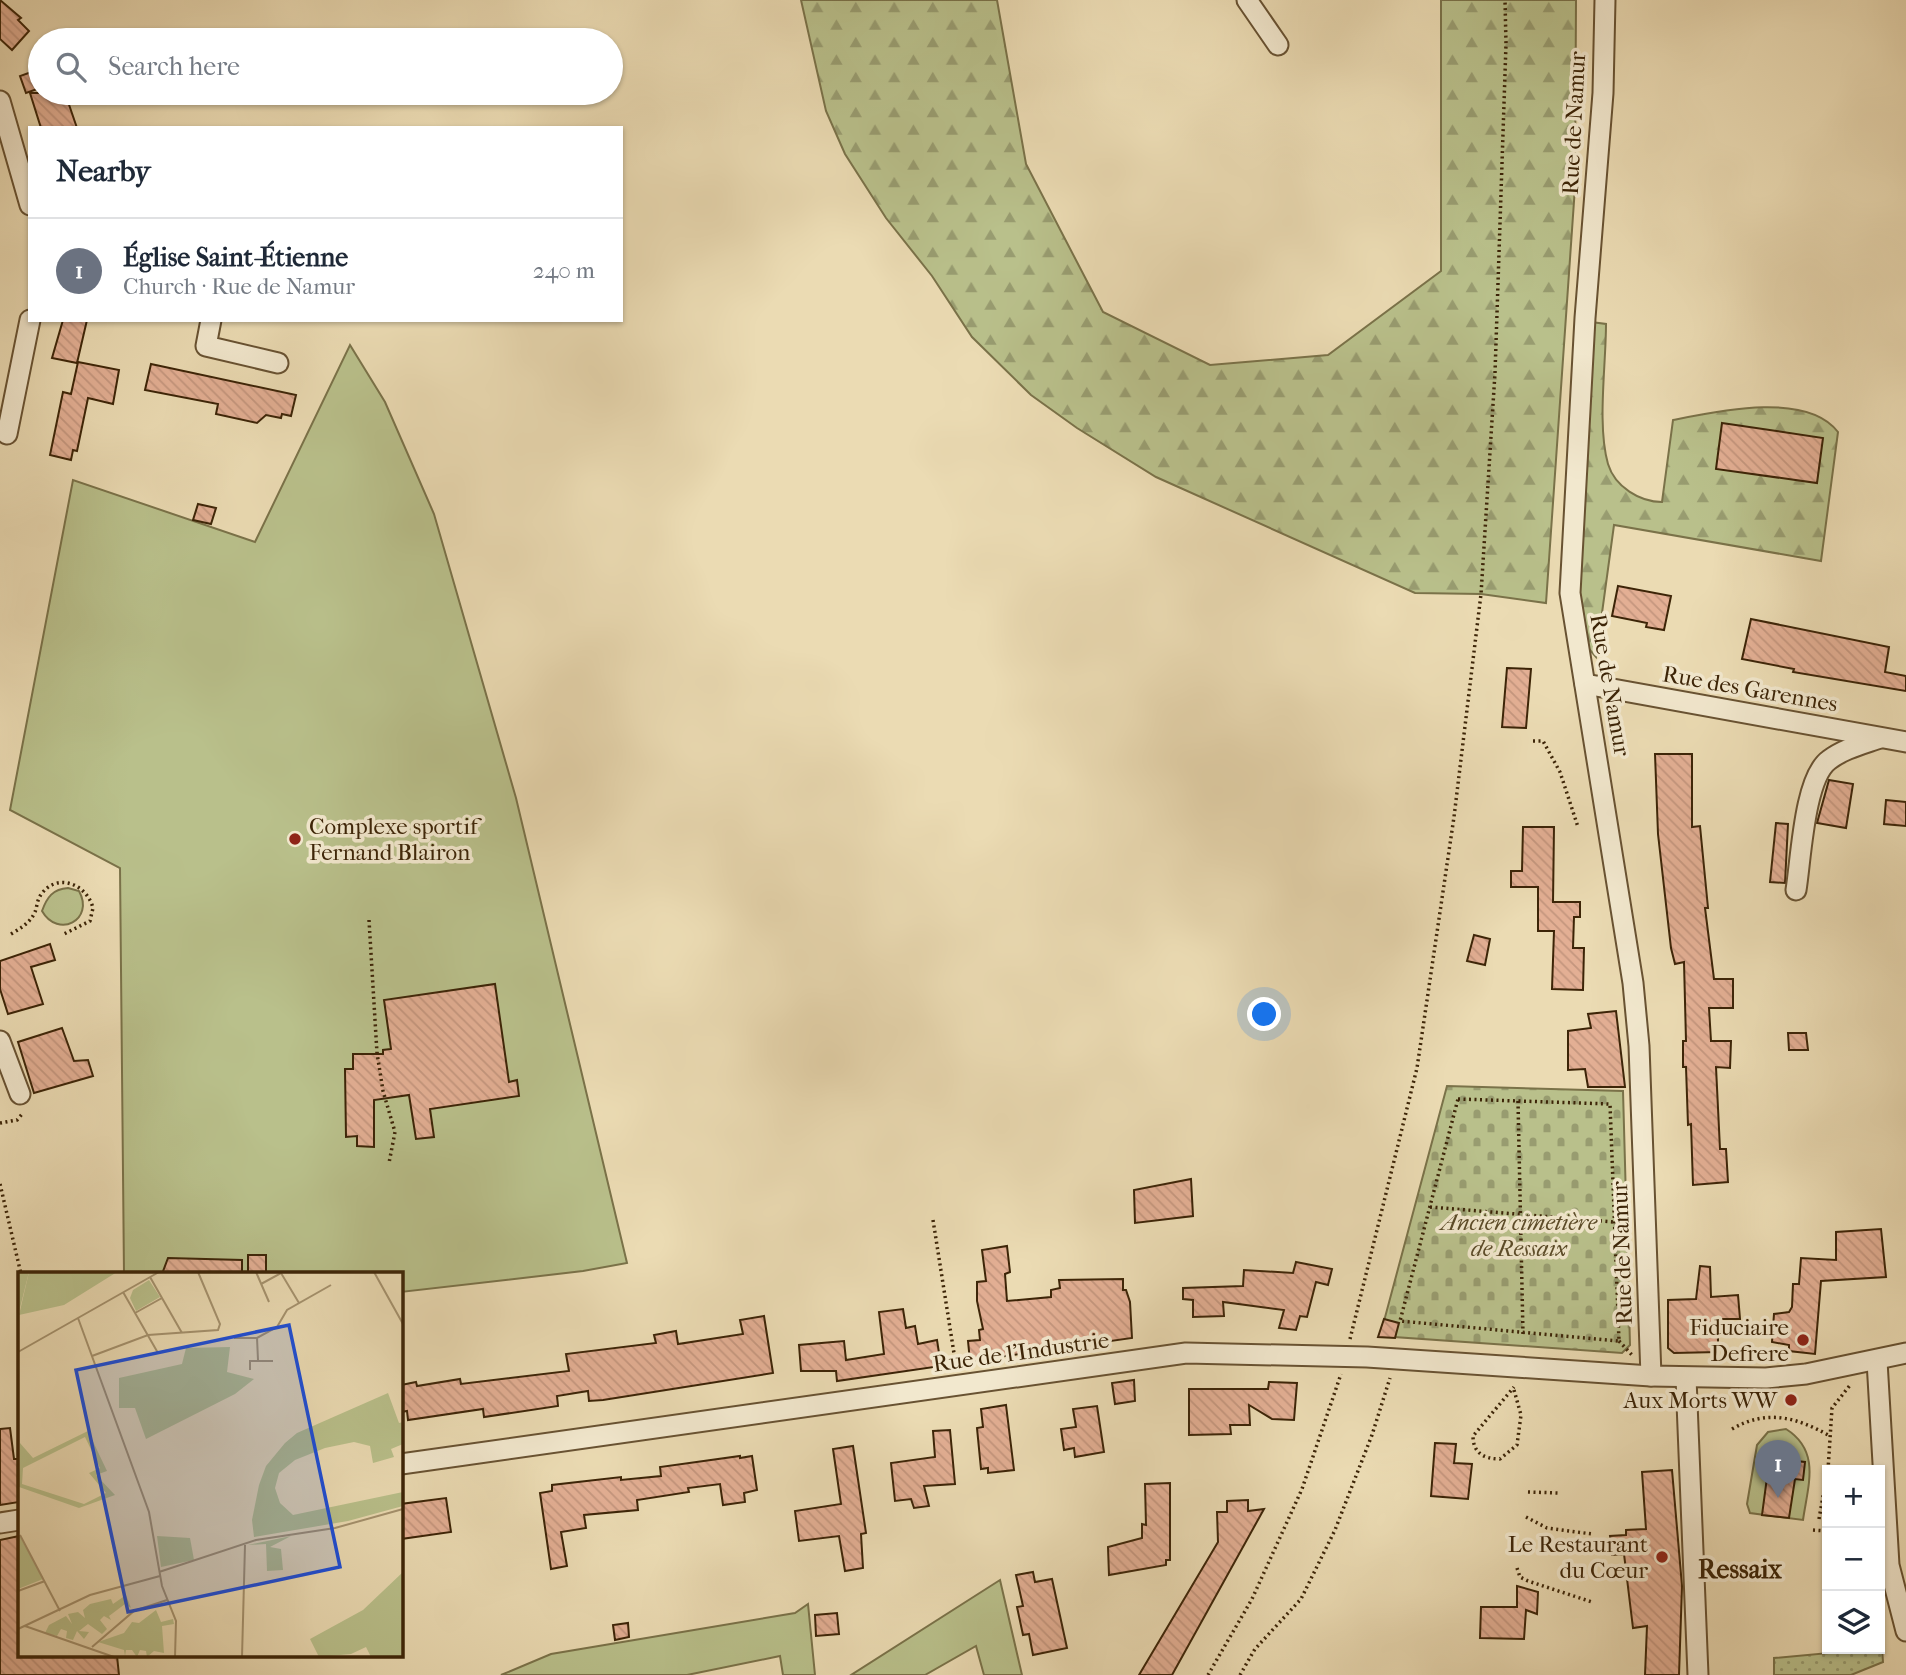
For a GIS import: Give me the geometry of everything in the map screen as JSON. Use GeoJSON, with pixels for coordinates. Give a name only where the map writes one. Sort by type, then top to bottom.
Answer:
{"type":"FeatureCollection","features":[{"type":"Feature","properties":{"kind":"street"},"geometry":{"type":"LineString","coordinates":[[1247,0],[1278,45]]}},
{"type":"Feature","properties":{"kind":"street","name":"Rue de Namur"},"geometry":{"type":"LineString","coordinates":[[1605,0],[1603,93],[1571,550],[1573,620],[1634,995],[1651,1376]]}},
{"type":"Feature","properties":{"kind":"street"},"geometry":{"type":"LineString","coordinates":[[0,101],[28,198]]}},
{"type":"Feature","properties":{"kind":"street"},"geometry":{"type":"LineString","coordinates":[[7,434],[30,322]]}},
{"type":"Feature","properties":{"kind":"street"},"geometry":{"type":"LineString","coordinates":[[211,322],[206,346],[278,363]]}},
{"type":"Feature","properties":{"kind":"street","name":"Rue des Garennes"},"geometry":{"type":"LineString","coordinates":[[1585,684],[1906,742]]}},
{"type":"Feature","properties":{"kind":"street"},"geometry":{"type":"LineString","coordinates":[[1796,890],[1809,804],[1819,771],[1828,760],[1881,738]]}},
{"type":"Feature","properties":{"kind":"street"},"geometry":{"type":"LineString","coordinates":[[0,1041],[20,1094]]}},
{"type":"Feature","properties":{"kind":"street","name":"Rue de l'Industrie"},"geometry":{"type":"LineString","coordinates":[[402,1464],[1186,1353],[1396,1359],[1686,1378],[1766,1378],[1806,1374],[1906,1353]]}},
{"type":"Feature","properties":{"kind":"street"},"geometry":{"type":"LineString","coordinates":[[1877,1361],[1889,1565],[1906,1631]]}},
{"type":"Feature","properties":{"kind":"street"},"geometry":{"type":"LineString","coordinates":[[1686,1378],[1698,1675]]}},
{"type":"Feature","properties":{"kind":"street"},"geometry":{"type":"LineString","coordinates":[[0,1523],[18,1520]]}},
{"type":"Feature","properties":{"kind":"path"},"geometry":{"type":"LineString","coordinates":[[1208,1675],[1252,1599],[1302,1489],[1346,1357],[1417,1068],[1454,817],[1481,594],[1495,373],[1506,44],[1504,0]]}},
{"type":"Feature","properties":{"kind":"path"},"geometry":{"type":"LineString","coordinates":[[1533,741],[1543,741],[1560,772],[1578,827]]}},
{"type":"Feature","properties":{"kind":"path"},"geometry":{"type":"LineString","coordinates":[[11,934],[25,926],[35,913],[39,897],[48,888],[60,883],[74,883],[83,888],[93,908],[90,921],[64,934]]}},
{"type":"Feature","properties":{"kind":"path"},"geometry":{"type":"LineString","coordinates":[[369,920],[377,1053],[383,1091],[395,1132],[389,1163]]}},
{"type":"Feature","properties":{"kind":"path"},"geometry":{"type":"LineString","coordinates":[[1458,1099],[1517,1101],[1610,1104],[1619,1341],[1400,1321],[1458,1099]]}},
{"type":"Feature","properties":{"kind":"path"},"geometry":{"type":"LineString","coordinates":[[1517,1101],[1523,1334]]}},
{"type":"Feature","properties":{"kind":"path"},"geometry":{"type":"LineString","coordinates":[[0,1184],[21,1272]]}},
{"type":"Feature","properties":{"kind":"path"},"geometry":{"type":"LineString","coordinates":[[1430,1207],[1614,1222]]}},
{"type":"Feature","properties":{"kind":"path"},"geometry":{"type":"LineString","coordinates":[[933,1220],[959,1385]]}},
{"type":"Feature","properties":{"kind":"path"},"geometry":{"type":"LineString","coordinates":[[1240,1675],[1255,1649],[1301,1599],[1307,1587],[1335,1530],[1367,1447],[1396,1359]]}},
{"type":"Feature","properties":{"kind":"path"},"geometry":{"type":"LineString","coordinates":[[1514,1390],[1489,1413],[1473,1436],[1478,1453],[1485,1458],[1500,1459],[1517,1445],[1521,1415],[1514,1390],[1519,1368]]}},
{"type":"Feature","properties":{"kind":"path"},"geometry":{"type":"LineString","coordinates":[[1828,1465],[1832,1408]]}},
{"type":"Feature","properties":{"kind":"path"},"geometry":{"type":"LineString","coordinates":[[1732,1429],[1751,1418],[1772,1416],[1816,1428],[1830,1436]]}},
{"type":"Feature","properties":{"kind":"path"},"geometry":{"type":"LineString","coordinates":[[1528,1492],[1558,1493]]}},
{"type":"Feature","properties":{"kind":"path"},"geometry":{"type":"LineString","coordinates":[[1819,1519],[1822,1501]]}},
{"type":"Feature","properties":{"kind":"path"},"geometry":{"type":"LineString","coordinates":[[1526,1517],[1547,1528],[1592,1534]]}},
{"type":"Feature","properties":{"kind":"path"},"geometry":{"type":"LineString","coordinates":[[1813,1531],[1822,1531]]}},
{"type":"Feature","properties":{"kind":"path"},"geometry":{"type":"LineString","coordinates":[[1517,1568],[1520,1577],[1528,1581],[1592,1602]]}},
{"type":"Feature","properties":{"kind":"green space"},"geometry":{"type":"Polygon","coordinates":[[[801,0],[997,0],[1026,164],[1103,312],[1210,365],[1328,355],[1441,271],[1441,0],[1576,0],[1575,187],[1546,603],[1481,594],[1415,593],[1156,477],[1077,428],[1031,395],[972,337],[932,276],[886,218],[845,154],[826,111],[801,0]]]}},
{"type":"Feature","properties":{"kind":"green space"},"geometry":{"type":"Polygon","coordinates":[[[1591,322],[1606,324],[1603,432],[1608,464],[1616,480],[1637,496],[1662,502],[1673,420],[1736,409],[1784,408],[1824,419],[1838,432],[1821,561],[1614,525],[1596,657],[1582,641],[1578,599],[1591,322]]]}},
{"type":"Feature","properties":{"kind":"green space","name":"Complexe sportif Fernand Blairon"},"geometry":{"type":"Polygon","coordinates":[[[350,345],[385,402],[434,514],[516,798],[627,1263],[583,1271],[402,1292],[402,1272],[124,1272],[120,868],[10,810],[73,480],[255,542],[350,345]]]}},
{"type":"Feature","properties":{"kind":"green space"},"geometry":{"type":"Polygon","coordinates":[[[68,888],[79,891],[83,901],[82,910],[79,917],[72,922],[57,924],[42,911],[51,895],[68,888]]]}},
{"type":"Feature","properties":{"kind":"green space","name":"Ancien cimetière de Ressaix"},"geometry":{"type":"Polygon","coordinates":[[[1447,1086],[1623,1091],[1630,1345],[1622,1353],[1380,1336],[1447,1086]]]}},
{"type":"Feature","properties":{"kind":"green space"},"geometry":{"type":"Polygon","coordinates":[[[1786,1429],[1797,1438],[1808,1458],[1810,1470],[1803,1520],[1750,1513],[1747,1504],[1757,1445],[1768,1432],[1786,1429]]]}},
{"type":"Feature","properties":{"kind":"green space"},"geometry":{"type":"Polygon","coordinates":[[[1000,1580],[1022,1675],[984,1675],[976,1646],[925,1675],[851,1675],[1000,1580]]]}},
{"type":"Feature","properties":{"kind":"green space"},"geometry":{"type":"Polygon","coordinates":[[[808,1604],[815,1675],[783,1675],[780,1656],[687,1675],[501,1675],[551,1654],[795,1613],[808,1604]]]}},
{"type":"Feature","properties":{"kind":"green space"},"geometry":{"type":"Polygon","coordinates":[[[1822,1654],[1882,1654],[1883,1662],[1851,1675],[1774,1675],[1774,1658],[1822,1654]]]}},
{"type":"Feature","properties":{"kind":"building"},"geometry":{"type":"Polygon","coordinates":[[[0,0],[21,18],[18,20],[28,32],[12,50],[0,39],[0,0]]]}},
{"type":"Feature","properties":{"kind":"building"},"geometry":{"type":"Polygon","coordinates":[[[28,73],[28,92],[26,93],[20,76],[28,73]]]}},
{"type":"Feature","properties":{"kind":"building"},"geometry":{"type":"Polygon","coordinates":[[[34,105],[69,105],[76,126],[40,126],[34,105]]]}},
{"type":"Feature","properties":{"kind":"building"},"geometry":{"type":"Polygon","coordinates":[[[62,322],[87,322],[77,363],[52,358],[62,322]]]}},
{"type":"Feature","properties":{"kind":"building"},"geometry":{"type":"Polygon","coordinates":[[[78,362],[119,370],[113,404],[88,398],[77,451],[73,450],[71,460],[50,455],[63,392],[71,394],[78,362]]]}},
{"type":"Feature","properties":{"kind":"building"},"geometry":{"type":"Polygon","coordinates":[[[151,364],[296,395],[291,416],[282,414],[281,418],[266,415],[257,423],[216,414],[218,404],[145,390],[151,364]]]}},
{"type":"Feature","properties":{"kind":"building"},"geometry":{"type":"Polygon","coordinates":[[[1722,423],[1823,438],[1817,483],[1716,469],[1722,423]]]}},
{"type":"Feature","properties":{"kind":"building"},"geometry":{"type":"Polygon","coordinates":[[[198,504],[216,508],[211,524],[193,520],[198,504]]]}},
{"type":"Feature","properties":{"kind":"building"},"geometry":{"type":"Polygon","coordinates":[[[1618,586],[1671,596],[1664,630],[1646,627],[1647,623],[1612,616],[1618,586]]]}},
{"type":"Feature","properties":{"kind":"building"},"geometry":{"type":"Polygon","coordinates":[[[1751,619],[1889,647],[1885,672],[1906,676],[1906,691],[1793,672],[1794,669],[1742,659],[1751,619]]]}},
{"type":"Feature","properties":{"kind":"building"},"geometry":{"type":"Polygon","coordinates":[[[1507,668],[1531,669],[1526,728],[1502,727],[1507,668]]]}},
{"type":"Feature","properties":{"kind":"building"},"geometry":{"type":"Polygon","coordinates":[[[1655,754],[1692,754],[1692,827],[1700,826],[1708,908],[1705,908],[1714,979],[1733,979],[1733,1008],[1709,1008],[1711,1041],[1731,1041],[1730,1068],[1716,1067],[1720,1149],[1726,1149],[1728,1182],[1693,1185],[1691,1124],[1688,1125],[1686,1067],[1683,1067],[1683,1041],[1686,1041],[1684,962],[1675,964],[1671,948],[1658,834],[1655,754]]]}},
{"type":"Feature","properties":{"kind":"building"},"geometry":{"type":"Polygon","coordinates":[[[1829,780],[1853,784],[1846,828],[1817,823],[1829,780]]]}},
{"type":"Feature","properties":{"kind":"building"},"geometry":{"type":"Polygon","coordinates":[[[1886,800],[1906,802],[1906,826],[1884,824],[1886,800]]]}},
{"type":"Feature","properties":{"kind":"building"},"geometry":{"type":"Polygon","coordinates":[[[1776,823],[1788,824],[1785,883],[1770,882],[1776,823]]]}},
{"type":"Feature","properties":{"kind":"building"},"geometry":{"type":"Polygon","coordinates":[[[1523,827],[1554,827],[1553,902],[1580,902],[1580,917],[1574,917],[1573,948],[1584,948],[1583,990],[1552,989],[1554,931],[1538,931],[1538,887],[1511,887],[1511,871],[1522,871],[1523,827]]]}},
{"type":"Feature","properties":{"kind":"building"},"geometry":{"type":"Polygon","coordinates":[[[1474,935],[1490,939],[1485,965],[1467,961],[1474,935]]]}},
{"type":"Feature","properties":{"kind":"building"},"geometry":{"type":"Polygon","coordinates":[[[50,944],[55,960],[31,967],[43,1004],[8,1014],[0,989],[0,961],[50,944]]]}},
{"type":"Feature","properties":{"kind":"building"},"geometry":{"type":"Polygon","coordinates":[[[495,984],[509,1082],[517,1080],[519,1096],[430,1109],[434,1137],[416,1139],[409,1095],[374,1100],[374,1147],[357,1146],[357,1136],[346,1137],[345,1069],[353,1069],[353,1054],[383,1054],[383,1050],[391,1049],[384,1000],[495,984]]]}},
{"type":"Feature","properties":{"kind":"building"},"geometry":{"type":"Polygon","coordinates":[[[1616,1011],[1625,1087],[1588,1087],[1585,1069],[1568,1070],[1568,1031],[1591,1028],[1588,1014],[1616,1011]]]}},
{"type":"Feature","properties":{"kind":"building"},"geometry":{"type":"Polygon","coordinates":[[[62,1028],[74,1061],[88,1060],[93,1076],[34,1093],[18,1042],[62,1028]]]}},
{"type":"Feature","properties":{"kind":"building"},"geometry":{"type":"Polygon","coordinates":[[[1788,1033],[1806,1033],[1808,1050],[1789,1050],[1788,1033]]]}},
{"type":"Feature","properties":{"kind":"building"},"geometry":{"type":"Polygon","coordinates":[[[1191,1179],[1193,1216],[1135,1223],[1134,1190],[1191,1179]]]}},
{"type":"Feature","properties":{"kind":"building"},"geometry":{"type":"Polygon","coordinates":[[[1881,1229],[1886,1277],[1821,1281],[1815,1354],[1789,1351],[1789,1345],[1772,1342],[1774,1314],[1789,1312],[1792,1307],[1793,1284],[1799,1284],[1801,1258],[1836,1260],[1836,1232],[1881,1229]]]}},
{"type":"Feature","properties":{"kind":"building"},"geometry":{"type":"Polygon","coordinates":[[[1007,1246],[1010,1272],[1005,1274],[1007,1301],[1051,1297],[1051,1290],[1060,1288],[1059,1280],[1123,1279],[1123,1290],[1126,1290],[1130,1302],[1132,1338],[970,1361],[968,1341],[980,1340],[979,1330],[983,1329],[977,1301],[977,1282],[986,1281],[982,1250],[1007,1246]]]}},
{"type":"Feature","properties":{"kind":"building"},"geometry":{"type":"Polygon","coordinates":[[[248,1255],[266,1255],[266,1272],[248,1272],[248,1255]]]}},
{"type":"Feature","properties":{"kind":"building"},"geometry":{"type":"Polygon","coordinates":[[[168,1258],[242,1260],[242,1272],[163,1272],[168,1258]]]}},
{"type":"Feature","properties":{"kind":"building"},"geometry":{"type":"Polygon","coordinates":[[[1296,1262],[1332,1269],[1328,1285],[1316,1282],[1307,1317],[1300,1316],[1296,1330],[1279,1328],[1284,1310],[1223,1302],[1224,1316],[1193,1317],[1193,1300],[1183,1299],[1183,1288],[1243,1286],[1244,1270],[1293,1273],[1296,1262]]]}},
{"type":"Feature","properties":{"kind":"building"},"geometry":{"type":"Polygon","coordinates":[[[1700,1266],[1710,1267],[1711,1297],[1738,1295],[1740,1319],[1718,1319],[1718,1352],[1674,1353],[1668,1348],[1668,1300],[1696,1299],[1700,1266]]]}},
{"type":"Feature","properties":{"kind":"building"},"geometry":{"type":"Polygon","coordinates":[[[903,1309],[906,1328],[915,1326],[918,1344],[937,1340],[941,1366],[837,1381],[836,1371],[801,1371],[799,1345],[844,1341],[846,1360],[884,1354],[879,1312],[903,1309]]]}},
{"type":"Feature","properties":{"kind":"building"},"geometry":{"type":"Polygon","coordinates":[[[764,1316],[773,1373],[603,1400],[589,1401],[588,1391],[557,1396],[558,1406],[484,1417],[483,1409],[408,1420],[407,1411],[402,1412],[402,1385],[416,1382],[417,1386],[460,1379],[461,1384],[569,1371],[566,1354],[656,1343],[654,1335],[676,1331],[678,1344],[743,1334],[740,1320],[764,1316]]]}},
{"type":"Feature","properties":{"kind":"building"},"geometry":{"type":"Polygon","coordinates":[[[1384,1319],[1399,1323],[1395,1338],[1378,1337],[1384,1319]]]}},
{"type":"Feature","properties":{"kind":"building"},"geometry":{"type":"Polygon","coordinates":[[[1134,1380],[1135,1401],[1115,1404],[1112,1383],[1134,1380]]]}},
{"type":"Feature","properties":{"kind":"building"},"geometry":{"type":"Polygon","coordinates":[[[1269,1382],[1297,1383],[1294,1420],[1272,1419],[1249,1405],[1250,1425],[1230,1425],[1231,1434],[1189,1435],[1189,1389],[1268,1389],[1269,1382]]]}},
{"type":"Feature","properties":{"kind":"building"},"geometry":{"type":"Polygon","coordinates":[[[1006,1405],[1014,1470],[988,1473],[988,1468],[981,1469],[977,1428],[983,1427],[981,1409],[1006,1405]]]}},
{"type":"Feature","properties":{"kind":"building"},"geometry":{"type":"Polygon","coordinates":[[[1097,1406],[1104,1452],[1075,1457],[1074,1448],[1064,1450],[1061,1429],[1076,1427],[1073,1409],[1097,1406]]]}},
{"type":"Feature","properties":{"kind":"building"},"geometry":{"type":"Polygon","coordinates":[[[10,1428],[14,1459],[18,1459],[18,1502],[0,1505],[0,1429],[10,1428]]]}},
{"type":"Feature","properties":{"kind":"building"},"geometry":{"type":"Polygon","coordinates":[[[950,1430],[955,1484],[924,1486],[929,1506],[914,1508],[911,1499],[895,1501],[891,1463],[935,1457],[933,1431],[950,1430]]]}},
{"type":"Feature","properties":{"kind":"building"},"geometry":{"type":"Polygon","coordinates":[[[1435,1443],[1456,1444],[1454,1463],[1472,1464],[1468,1499],[1431,1496],[1435,1443]]]}},
{"type":"Feature","properties":{"kind":"building"},"geometry":{"type":"Polygon","coordinates":[[[1779,1444],[1790,1446],[1796,1461],[1805,1462],[1803,1480],[1795,1479],[1789,1518],[1762,1515],[1768,1470],[1759,1469],[1761,1451],[1773,1453],[1779,1444]]]}},
{"type":"Feature","properties":{"kind":"building"},"geometry":{"type":"Polygon","coordinates":[[[853,1446],[866,1533],[861,1534],[863,1568],[845,1571],[839,1536],[799,1541],[795,1511],[841,1504],[833,1449],[853,1446]]]}},
{"type":"Feature","properties":{"kind":"building"},"geometry":{"type":"Polygon","coordinates":[[[752,1456],[757,1490],[744,1493],[745,1502],[723,1505],[720,1484],[688,1488],[689,1492],[637,1500],[638,1510],[584,1515],[586,1528],[561,1532],[567,1566],[551,1569],[540,1493],[552,1491],[552,1485],[621,1477],[621,1480],[661,1476],[660,1467],[752,1456]]]}},
{"type":"Feature","properties":{"kind":"building"},"geometry":{"type":"Polygon","coordinates":[[[1672,1470],[1682,1586],[1679,1675],[1645,1675],[1647,1626],[1633,1628],[1624,1554],[1612,1555],[1610,1536],[1626,1535],[1626,1530],[1646,1529],[1642,1472],[1672,1470]]]}},
{"type":"Feature","properties":{"kind":"building"},"geometry":{"type":"Polygon","coordinates":[[[1170,1483],[1170,1560],[1166,1560],[1166,1565],[1109,1575],[1108,1547],[1142,1538],[1142,1524],[1146,1525],[1145,1484],[1170,1483]]]}},
{"type":"Feature","properties":{"kind":"building"},"geometry":{"type":"Polygon","coordinates":[[[446,1498],[451,1532],[402,1539],[402,1504],[446,1498]]]}},
{"type":"Feature","properties":{"kind":"building"},"geometry":{"type":"Polygon","coordinates":[[[1248,1500],[1248,1511],[1264,1509],[1172,1675],[1139,1675],[1218,1542],[1217,1512],[1227,1512],[1227,1501],[1248,1500]]]}},
{"type":"Feature","properties":{"kind":"building"},"geometry":{"type":"Polygon","coordinates":[[[18,1536],[18,1658],[117,1658],[119,1675],[0,1675],[0,1540],[18,1536]]]}},
{"type":"Feature","properties":{"kind":"building"},"geometry":{"type":"Polygon","coordinates":[[[1033,1572],[1035,1582],[1052,1579],[1067,1648],[1033,1655],[1029,1634],[1023,1635],[1017,1607],[1023,1606],[1016,1575],[1033,1572]]]}},
{"type":"Feature","properties":{"kind":"building"},"geometry":{"type":"Polygon","coordinates":[[[1517,1586],[1538,1592],[1537,1614],[1526,1610],[1524,1639],[1480,1638],[1481,1607],[1517,1607],[1517,1586]]]}},
{"type":"Feature","properties":{"kind":"building"},"geometry":{"type":"Polygon","coordinates":[[[837,1613],[839,1634],[816,1636],[815,1615],[837,1613]]]}},
{"type":"Feature","properties":{"kind":"building"},"geometry":{"type":"Polygon","coordinates":[[[628,1623],[629,1637],[615,1640],[613,1625],[628,1623]]]}},
{"type":"Feature","properties":{"kind":"place","name":"Complexe sportif Fernand Blairon"},"geometry":{"type":"Point","coordinates":[295,839]}},
{"type":"Feature","properties":{"kind":"place","name":"Fiduciaire Defrere"},"geometry":{"type":"Point","coordinates":[1803,1340]}},
{"type":"Feature","properties":{"kind":"place","name":"Aux Morts WW"},"geometry":{"type":"Point","coordinates":[1791,1400]}},
{"type":"Feature","properties":{"kind":"place","name":"Église Saint-Étienne"},"geometry":{"type":"Point","coordinates":[1778,1498]}},
{"type":"Feature","properties":{"kind":"place","name":"Le Restaurant du Cœur"},"geometry":{"type":"Point","coordinates":[1662,1557]}},
{"type":"Feature","properties":{"kind":"district","name":"Ressaix"},"geometry":{"type":"Point","coordinates":[1740,1569]}}]}
